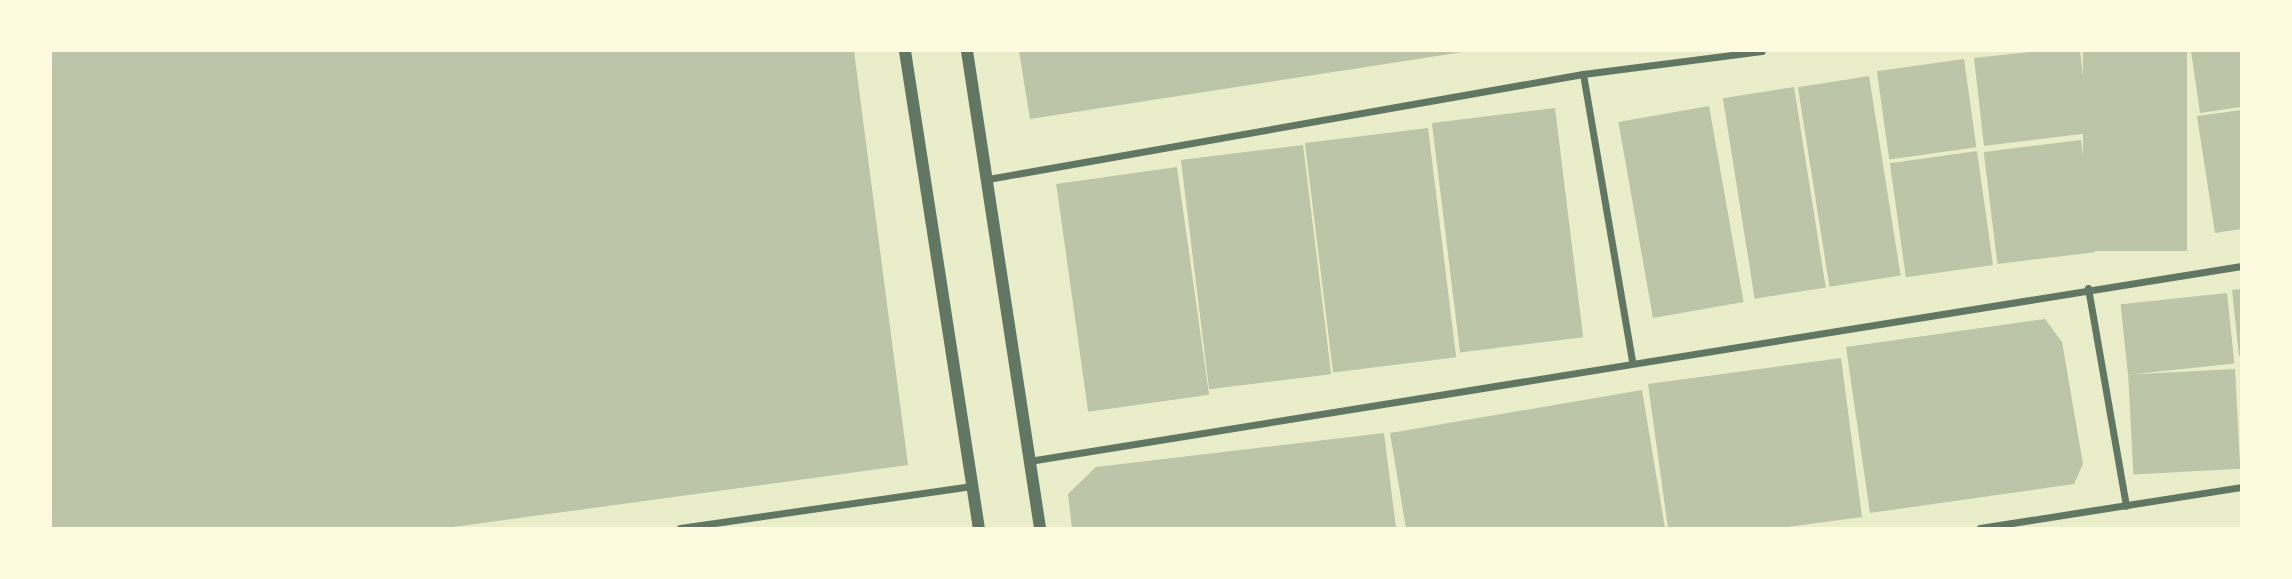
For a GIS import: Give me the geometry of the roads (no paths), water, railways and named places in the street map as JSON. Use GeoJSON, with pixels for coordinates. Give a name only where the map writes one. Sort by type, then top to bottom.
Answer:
{"type":"FeatureCollection","features":[{"type":"Feature","properties":{"kind":"street"},"geometry":{"type":"LineString","coordinates":[[905,51],[970,486],[979,528]]}},
{"type":"Feature","properties":{"kind":"street"},"geometry":{"type":"LineString","coordinates":[[967,51],[1040,528]]}},
{"type":"Feature","properties":{"kind":"street"},"geometry":{"type":"LineString","coordinates":[[988,179],[1583,74],[1762,51]]}},
{"type":"Feature","properties":{"kind":"street"},"geometry":{"type":"LineString","coordinates":[[1583,74],[1632,359]]}},
{"type":"Feature","properties":{"kind":"street"},"geometry":{"type":"LineString","coordinates":[[1029,461],[1632,359],[2241,266]]}},
{"type":"Feature","properties":{"kind":"street"},"geometry":{"type":"LineString","coordinates":[[2088,288],[2126,506]]}},
{"type":"Feature","properties":{"kind":"street"},"geometry":{"type":"LineString","coordinates":[[680,528],[970,486]]}},
{"type":"Feature","properties":{"kind":"street"},"geometry":{"type":"LineString","coordinates":[[1980,528],[2241,487]]}}]}
